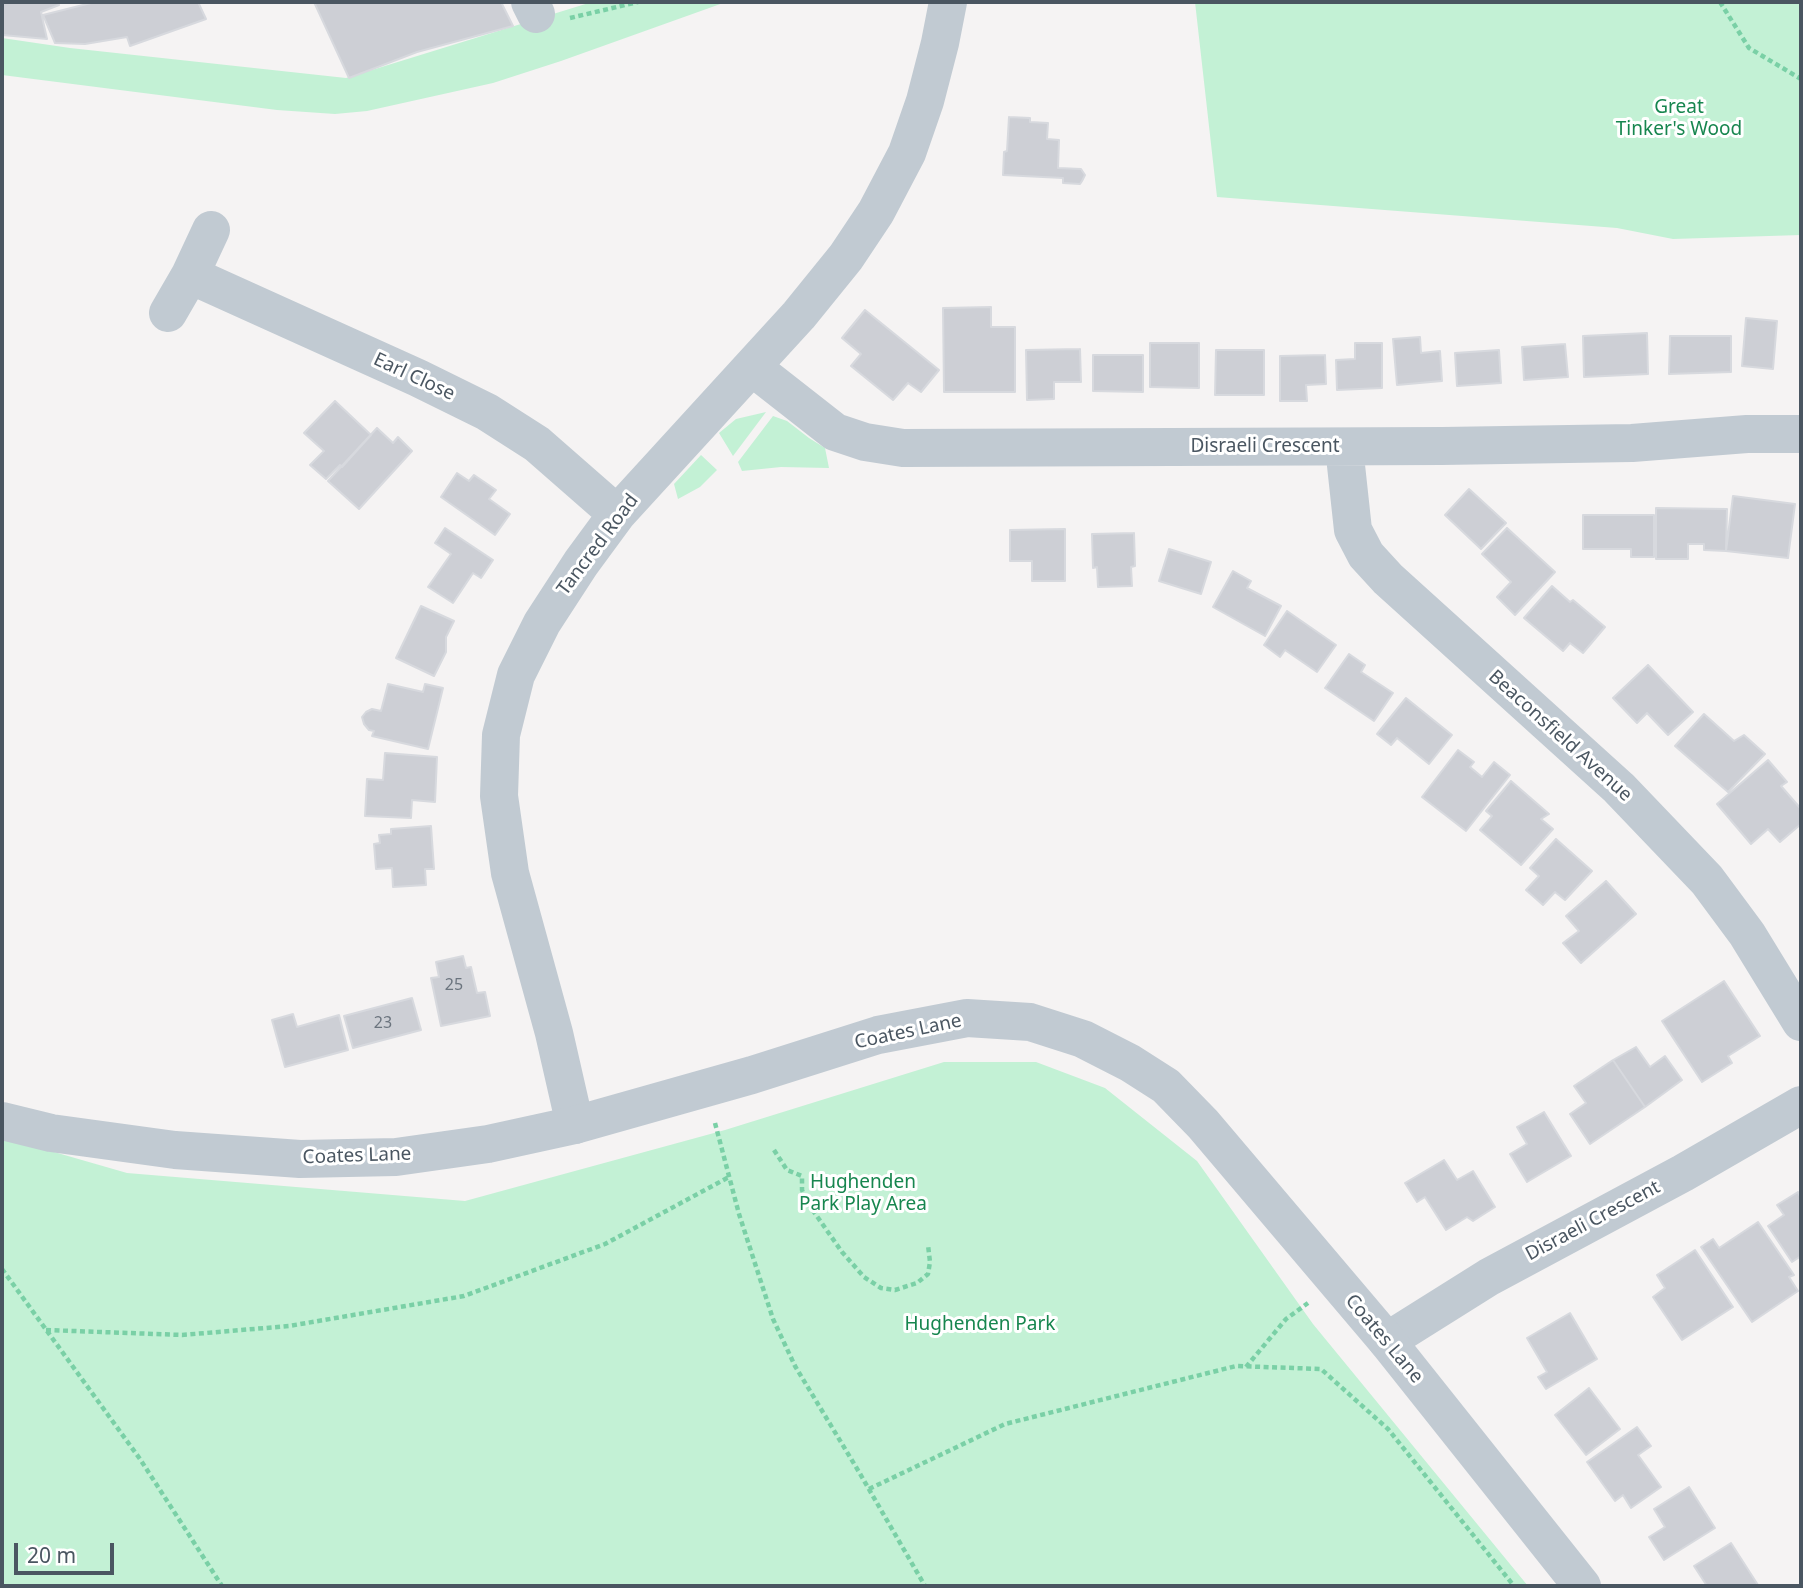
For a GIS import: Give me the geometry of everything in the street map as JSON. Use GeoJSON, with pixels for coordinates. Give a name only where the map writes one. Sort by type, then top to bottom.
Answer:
{"type":"FeatureCollection","features":[{"type":"Feature","properties":{"kind":"street","name":"Tancred Road"},"geometry":{"type":"LineString","coordinates":[[575,1125],[554,1033],[510,873],[499,796],[501,735],[516,675],[542,623],[617,514],[799,315],[838,267],[876,212],[907,153],[925,102],[948,2]]}},
{"type":"Feature","properties":{"kind":"street"},"geometry":{"type":"LineString","coordinates":[[168,313],[211,230]]}},
{"type":"Feature","properties":{"kind":"street","name":"Earl Close"},"geometry":{"type":"LineString","coordinates":[[190,275],[487,412],[537,444],[617,514]]}},
{"type":"Feature","properties":{"kind":"street","name":"Disraeli Crescent"},"geometry":{"type":"LineString","coordinates":[[752,367],[835,432],[865,442],[904,448],[1632,443],[1747,434],[1801,435]]}},
{"type":"Feature","properties":{"kind":"street","name":"Beaconsfield Avenue"},"geometry":{"type":"LineString","coordinates":[[1344,447],[1353,530],[1366,555],[1388,579],[1619,788],[1707,880],[1739,923],[1801,1022]]}},
{"type":"Feature","properties":{"kind":"street","name":"Coates Lane"},"geometry":{"type":"LineString","coordinates":[[2,1121],[51,1133],[175,1150],[300,1159],[396,1157],[488,1144],[575,1125],[752,1075],[878,1035],[967,1018],[1030,1022],[1083,1040],[1130,1063],[1166,1086],[1203,1124],[1387,1341],[1582,1586]]}},
{"type":"Feature","properties":{"kind":"street","name":"Disraeli Crescent"},"geometry":{"type":"LineString","coordinates":[[1387,1341],[1489,1277],[1683,1173],[1801,1105]]}},
{"type":"Feature","properties":{"kind":"path"},"geometry":{"type":"LineString","coordinates":[[533,8],[544,24],[638,2]]}},
{"type":"Feature","properties":{"kind":"path"},"geometry":{"type":"LineString","coordinates":[[1720,2],[1749,48],[1801,79]]}},
{"type":"Feature","properties":{"kind":"path"},"geometry":{"type":"LineString","coordinates":[[705,1088],[739,1214],[773,1319],[795,1366],[925,1586]]}},
{"type":"Feature","properties":{"kind":"path"},"geometry":{"type":"LineString","coordinates":[[774,1150],[787,1170],[802,1176],[802,1190],[807,1202],[842,1252],[864,1277],[881,1288],[895,1290],[917,1283],[928,1274],[928,1245]]}},
{"type":"Feature","properties":{"kind":"path"},"geometry":{"type":"LineString","coordinates":[[47,1330],[182,1335],[236,1331],[289,1326],[464,1296],[605,1244],[729,1177]]}},
{"type":"Feature","properties":{"kind":"path"},"geometry":{"type":"LineString","coordinates":[[2,1269],[140,1460],[222,1586]]}},
{"type":"Feature","properties":{"kind":"path"},"geometry":{"type":"LineString","coordinates":[[1246,1367],[1286,1319],[1337,1282]]}},
{"type":"Feature","properties":{"kind":"path"},"geometry":{"type":"LineString","coordinates":[[869,1489],[1005,1424],[1236,1366],[1321,1369],[1388,1429],[1514,1586]]}},
{"type":"Feature","properties":{"kind":"green space"},"geometry":{"type":"Polygon","coordinates":[[[592,2],[726,2],[493,83],[367,111],[335,114],[277,110],[2,75],[2,38],[346,78],[592,2]]]}},
{"type":"Feature","properties":{"kind":"green space","name":"Great Tinker's Wood"},"geometry":{"type":"Polygon","coordinates":[[[1195,2],[1801,2],[1801,235],[1673,239],[1617,228],[1217,197],[1195,2]]]}},
{"type":"Feature","properties":{"kind":"green space"},"geometry":{"type":"Polygon","coordinates":[[[766,412],[733,456],[719,433],[736,419],[766,412]]]}},
{"type":"Feature","properties":{"kind":"green space"},"geometry":{"type":"Polygon","coordinates":[[[773,416],[787,421],[825,448],[829,468],[781,467],[742,471],[738,462],[773,416]]]}},
{"type":"Feature","properties":{"kind":"green space"},"geometry":{"type":"Polygon","coordinates":[[[701,455],[717,470],[700,487],[678,499],[674,484],[701,455]]]}},
{"type":"Feature","properties":{"kind":"green space","name":"Hughenden Park"},"geometry":{"type":"Polygon","coordinates":[[[944,1062],[1036,1062],[1105,1088],[1197,1161],[1313,1324],[1528,1586],[2,1586],[2,1137],[127,1173],[465,1201],[725,1130],[944,1062]]]}},
{"type":"Feature","properties":{"kind":"building"},"geometry":{"type":"Polygon","coordinates":[[[2,2],[58,2],[59,5],[41,12],[47,39],[2,35],[2,2]]]}},
{"type":"Feature","properties":{"kind":"building"},"geometry":{"type":"Polygon","coordinates":[[[95,2],[198,2],[206,19],[130,46],[127,37],[85,44],[55,43],[43,15],[95,2]]]}},
{"type":"Feature","properties":{"kind":"building"},"geometry":{"type":"Polygon","coordinates":[[[314,2],[501,2],[513,26],[417,52],[349,78],[314,2]]]}},
{"type":"Feature","properties":{"kind":"building"},"geometry":{"type":"Polygon","coordinates":[[[1009,117],[1030,118],[1030,122],[1048,123],[1047,139],[1059,140],[1058,168],[1081,169],[1085,175],[1080,184],[1063,183],[1063,178],[1003,175],[1009,117]]]}},
{"type":"Feature","properties":{"kind":"building"},"geometry":{"type":"Polygon","coordinates":[[[991,307],[991,327],[1015,327],[1015,392],[944,392],[943,308],[991,307]]]}},
{"type":"Feature","properties":{"kind":"building"},"geometry":{"type":"Polygon","coordinates":[[[865,310],[939,370],[921,392],[908,383],[893,400],[851,366],[861,354],[842,338],[865,310]]]}},
{"type":"Feature","properties":{"kind":"building"},"geometry":{"type":"Polygon","coordinates":[[[1746,318],[1777,321],[1773,369],[1742,366],[1746,318]]]}},
{"type":"Feature","properties":{"kind":"building"},"geometry":{"type":"Polygon","coordinates":[[[1647,333],[1648,374],[1584,377],[1583,336],[1647,333]]]}},
{"type":"Feature","properties":{"kind":"building"},"geometry":{"type":"Polygon","coordinates":[[[1670,336],[1731,336],[1731,372],[1669,374],[1670,336]]]}},
{"type":"Feature","properties":{"kind":"building"},"geometry":{"type":"Polygon","coordinates":[[[1420,337],[1421,353],[1440,351],[1442,381],[1397,385],[1393,339],[1420,337]]]}},
{"type":"Feature","properties":{"kind":"building"},"geometry":{"type":"Polygon","coordinates":[[[1150,343],[1199,343],[1199,388],[1150,387],[1150,343]]]}},
{"type":"Feature","properties":{"kind":"building"},"geometry":{"type":"Polygon","coordinates":[[[1355,343],[1382,343],[1382,388],[1337,390],[1336,360],[1355,359],[1355,343]]]}},
{"type":"Feature","properties":{"kind":"building"},"geometry":{"type":"Polygon","coordinates":[[[1565,344],[1568,377],[1524,380],[1522,347],[1565,344]]]}},
{"type":"Feature","properties":{"kind":"building"},"geometry":{"type":"Polygon","coordinates":[[[1080,349],[1081,382],[1054,382],[1054,399],[1027,400],[1026,350],[1080,349]]]}},
{"type":"Feature","properties":{"kind":"building"},"geometry":{"type":"Polygon","coordinates":[[[1216,350],[1264,350],[1264,395],[1215,395],[1216,350]]]}},
{"type":"Feature","properties":{"kind":"building"},"geometry":{"type":"Polygon","coordinates":[[[1499,350],[1501,383],[1457,386],[1455,353],[1499,350]]]}},
{"type":"Feature","properties":{"kind":"building"},"geometry":{"type":"Polygon","coordinates":[[[1093,355],[1143,355],[1143,392],[1093,391],[1093,355]]]}},
{"type":"Feature","properties":{"kind":"building"},"geometry":{"type":"Polygon","coordinates":[[[1325,355],[1326,384],[1306,385],[1307,401],[1280,401],[1280,356],[1325,355]]]}},
{"type":"Feature","properties":{"kind":"building"},"geometry":{"type":"Polygon","coordinates":[[[335,401],[371,435],[342,467],[340,465],[326,479],[310,465],[324,451],[304,433],[335,401]]]}},
{"type":"Feature","properties":{"kind":"building"},"geometry":{"type":"Polygon","coordinates":[[[377,428],[393,443],[398,437],[412,451],[359,509],[328,481],[377,428]]]}},
{"type":"Feature","properties":{"kind":"building"},"geometry":{"type":"Polygon","coordinates":[[[457,473],[469,481],[474,475],[496,490],[489,499],[510,514],[495,535],[441,497],[457,473]]]}},
{"type":"Feature","properties":{"kind":"building"},"geometry":{"type":"Polygon","coordinates":[[[1469,489],[1506,523],[1481,549],[1445,515],[1469,489]]]}},
{"type":"Feature","properties":{"kind":"building"},"geometry":{"type":"Polygon","coordinates":[[[1733,496],[1795,504],[1788,558],[1726,551],[1733,496]]]}},
{"type":"Feature","properties":{"kind":"building"},"geometry":{"type":"Polygon","coordinates":[[[1656,508],[1727,509],[1726,551],[1704,550],[1704,544],[1688,544],[1688,559],[1656,559],[1656,508]]]}},
{"type":"Feature","properties":{"kind":"building"},"geometry":{"type":"Polygon","coordinates":[[[1583,515],[1654,515],[1654,557],[1631,557],[1631,549],[1583,549],[1583,515]]]}},
{"type":"Feature","properties":{"kind":"building"},"geometry":{"type":"Polygon","coordinates":[[[445,528],[493,560],[481,578],[473,573],[453,603],[428,587],[451,554],[435,543],[445,528]]]}},
{"type":"Feature","properties":{"kind":"building"},"geometry":{"type":"Polygon","coordinates":[[[1507,528],[1555,572],[1515,615],[1497,597],[1511,582],[1482,554],[1507,528]]]}},
{"type":"Feature","properties":{"kind":"building"},"geometry":{"type":"Polygon","coordinates":[[[1065,529],[1065,581],[1032,581],[1032,561],[1010,561],[1010,530],[1065,529]]]}},
{"type":"Feature","properties":{"kind":"building"},"geometry":{"type":"Polygon","coordinates":[[[1134,533],[1135,566],[1131,567],[1132,586],[1098,587],[1097,567],[1093,568],[1092,534],[1134,533]]]}},
{"type":"Feature","properties":{"kind":"building"},"geometry":{"type":"Polygon","coordinates":[[[1169,549],[1211,562],[1201,594],[1159,581],[1169,549]]]}},
{"type":"Feature","properties":{"kind":"building"},"geometry":{"type":"Polygon","coordinates":[[[1233,571],[1251,581],[1247,588],[1281,606],[1265,636],[1213,607],[1233,571]]]}},
{"type":"Feature","properties":{"kind":"building"},"geometry":{"type":"Polygon","coordinates":[[[1552,586],[1605,627],[1583,653],[1570,643],[1563,651],[1524,618],[1552,586]]]}},
{"type":"Feature","properties":{"kind":"building"},"geometry":{"type":"Polygon","coordinates":[[[421,606],[454,621],[446,637],[446,652],[434,676],[396,658],[421,606]]]}},
{"type":"Feature","properties":{"kind":"building"},"geometry":{"type":"Polygon","coordinates":[[[1287,611],[1336,645],[1317,672],[1285,650],[1280,657],[1264,645],[1287,611]]]}},
{"type":"Feature","properties":{"kind":"building"},"geometry":{"type":"Polygon","coordinates":[[[1349,654],[1365,665],[1361,672],[1393,693],[1374,721],[1325,688],[1349,654]]]}},
{"type":"Feature","properties":{"kind":"building"},"geometry":{"type":"Polygon","coordinates":[[[1648,665],[1693,712],[1668,735],[1647,713],[1637,723],[1613,698],[1648,665]]]}},
{"type":"Feature","properties":{"kind":"building"},"geometry":{"type":"Polygon","coordinates":[[[388,684],[423,692],[425,684],[443,688],[428,749],[372,736],[374,731],[364,724],[362,717],[366,712],[372,709],[381,711],[388,684]]]}},
{"type":"Feature","properties":{"kind":"building"},"geometry":{"type":"Polygon","coordinates":[[[1406,698],[1452,735],[1429,764],[1397,738],[1391,745],[1377,734],[1406,698]]]}},
{"type":"Feature","properties":{"kind":"building"},"geometry":{"type":"Polygon","coordinates":[[[1704,714],[1734,741],[1744,735],[1765,754],[1728,792],[1675,746],[1704,714]]]}},
{"type":"Feature","properties":{"kind":"building"},"geometry":{"type":"Polygon","coordinates":[[[1458,750],[1474,762],[1470,767],[1482,777],[1494,762],[1510,775],[1466,831],[1422,797],[1458,750]]]}},
{"type":"Feature","properties":{"kind":"building"},"geometry":{"type":"Polygon","coordinates":[[[385,753],[437,757],[435,802],[412,800],[411,818],[365,816],[367,779],[383,780],[385,753]]]}},
{"type":"Feature","properties":{"kind":"building"},"geometry":{"type":"Polygon","coordinates":[[[1768,760],[1787,782],[1781,786],[1801,809],[1801,824],[1780,842],[1768,829],[1751,844],[1717,804],[1768,760]]]}},
{"type":"Feature","properties":{"kind":"building"},"geometry":{"type":"Polygon","coordinates":[[[1511,781],[1549,814],[1541,819],[1553,829],[1521,865],[1480,830],[1492,816],[1486,811],[1511,781]]]}},
{"type":"Feature","properties":{"kind":"building"},"geometry":{"type":"Polygon","coordinates":[[[431,826],[434,869],[425,869],[426,885],[393,887],[392,868],[376,869],[374,844],[380,843],[379,835],[391,834],[391,829],[431,826]]]}},
{"type":"Feature","properties":{"kind":"building"},"geometry":{"type":"Polygon","coordinates":[[[1556,839],[1592,871],[1565,900],[1555,892],[1543,905],[1526,890],[1539,876],[1530,868],[1556,839]]]}},
{"type":"Feature","properties":{"kind":"building"},"geometry":{"type":"Polygon","coordinates":[[[1606,881],[1636,914],[1581,963],[1563,943],[1579,931],[1566,916],[1606,881]]]}},
{"type":"Feature","properties":{"kind":"building"},"geometry":{"type":"Polygon","coordinates":[[[463,956],[466,968],[471,967],[477,993],[485,992],[490,1016],[441,1026],[431,978],[439,977],[436,962],[463,956]]]}},
{"type":"Feature","properties":{"kind":"building"},"geometry":{"type":"Polygon","coordinates":[[[1724,981],[1760,1036],[1728,1056],[1732,1063],[1702,1082],[1662,1021],[1724,981]]]}},
{"type":"Feature","properties":{"kind":"building"},"geometry":{"type":"Polygon","coordinates":[[[412,998],[421,1030],[353,1048],[344,1016],[412,998]]]}},
{"type":"Feature","properties":{"kind":"building"},"geometry":{"type":"Polygon","coordinates":[[[293,1014],[297,1027],[339,1015],[348,1050],[285,1067],[272,1020],[293,1014]]]}},
{"type":"Feature","properties":{"kind":"building"},"geometry":{"type":"Polygon","coordinates":[[[1636,1047],[1650,1067],[1665,1056],[1682,1080],[1645,1107],[1613,1060],[1636,1047]]]}},
{"type":"Feature","properties":{"kind":"building"},"geometry":{"type":"Polygon","coordinates":[[[1613,1060],[1645,1107],[1590,1144],[1570,1114],[1586,1103],[1574,1086],[1613,1060]]]}},
{"type":"Feature","properties":{"kind":"building"},"geometry":{"type":"Polygon","coordinates":[[[1544,1112],[1571,1156],[1527,1182],[1510,1154],[1527,1144],[1517,1127],[1544,1112]]]}},
{"type":"Feature","properties":{"kind":"building"},"geometry":{"type":"Polygon","coordinates":[[[1444,1160],[1457,1180],[1473,1171],[1495,1207],[1473,1221],[1467,1217],[1446,1230],[1425,1197],[1417,1202],[1405,1183],[1444,1160]]]}},
{"type":"Feature","properties":{"kind":"building"},"geometry":{"type":"Polygon","coordinates":[[[1798,1192],[1801,1195],[1801,1256],[1792,1262],[1768,1226],[1784,1215],[1777,1205],[1798,1192]]]}},
{"type":"Feature","properties":{"kind":"building"},"geometry":{"type":"Polygon","coordinates":[[[1758,1222],[1794,1275],[1789,1277],[1798,1291],[1752,1322],[1701,1247],[1713,1239],[1719,1248],[1758,1222]]]}},
{"type":"Feature","properties":{"kind":"building"},"geometry":{"type":"Polygon","coordinates":[[[1695,1250],[1733,1307],[1682,1340],[1653,1297],[1665,1288],[1657,1275],[1695,1250]]]}},
{"type":"Feature","properties":{"kind":"building"},"geometry":{"type":"Polygon","coordinates":[[[1570,1313],[1597,1359],[1546,1389],[1538,1377],[1547,1372],[1527,1338],[1570,1313]]]}},
{"type":"Feature","properties":{"kind":"building"},"geometry":{"type":"Polygon","coordinates":[[[1589,1388],[1620,1429],[1586,1455],[1555,1415],[1589,1388]]]}},
{"type":"Feature","properties":{"kind":"building"},"geometry":{"type":"Polygon","coordinates":[[[1637,1427],[1651,1446],[1638,1455],[1661,1487],[1631,1508],[1623,1495],[1615,1501],[1587,1462],[1637,1427]]]}},
{"type":"Feature","properties":{"kind":"building"},"geometry":{"type":"Polygon","coordinates":[[[1689,1487],[1715,1528],[1664,1560],[1649,1537],[1665,1527],[1654,1509],[1689,1487]]]}},
{"type":"Feature","properties":{"kind":"building"},"geometry":{"type":"Polygon","coordinates":[[[1731,1543],[1758,1585],[1707,1586],[1694,1566],[1731,1543]]]}},
{"type":"Feature","properties":{"kind":"park label","name":"Hughenden Park Play Area"},"geometry":{"type":"Point","coordinates":[863,1194]}}]}
